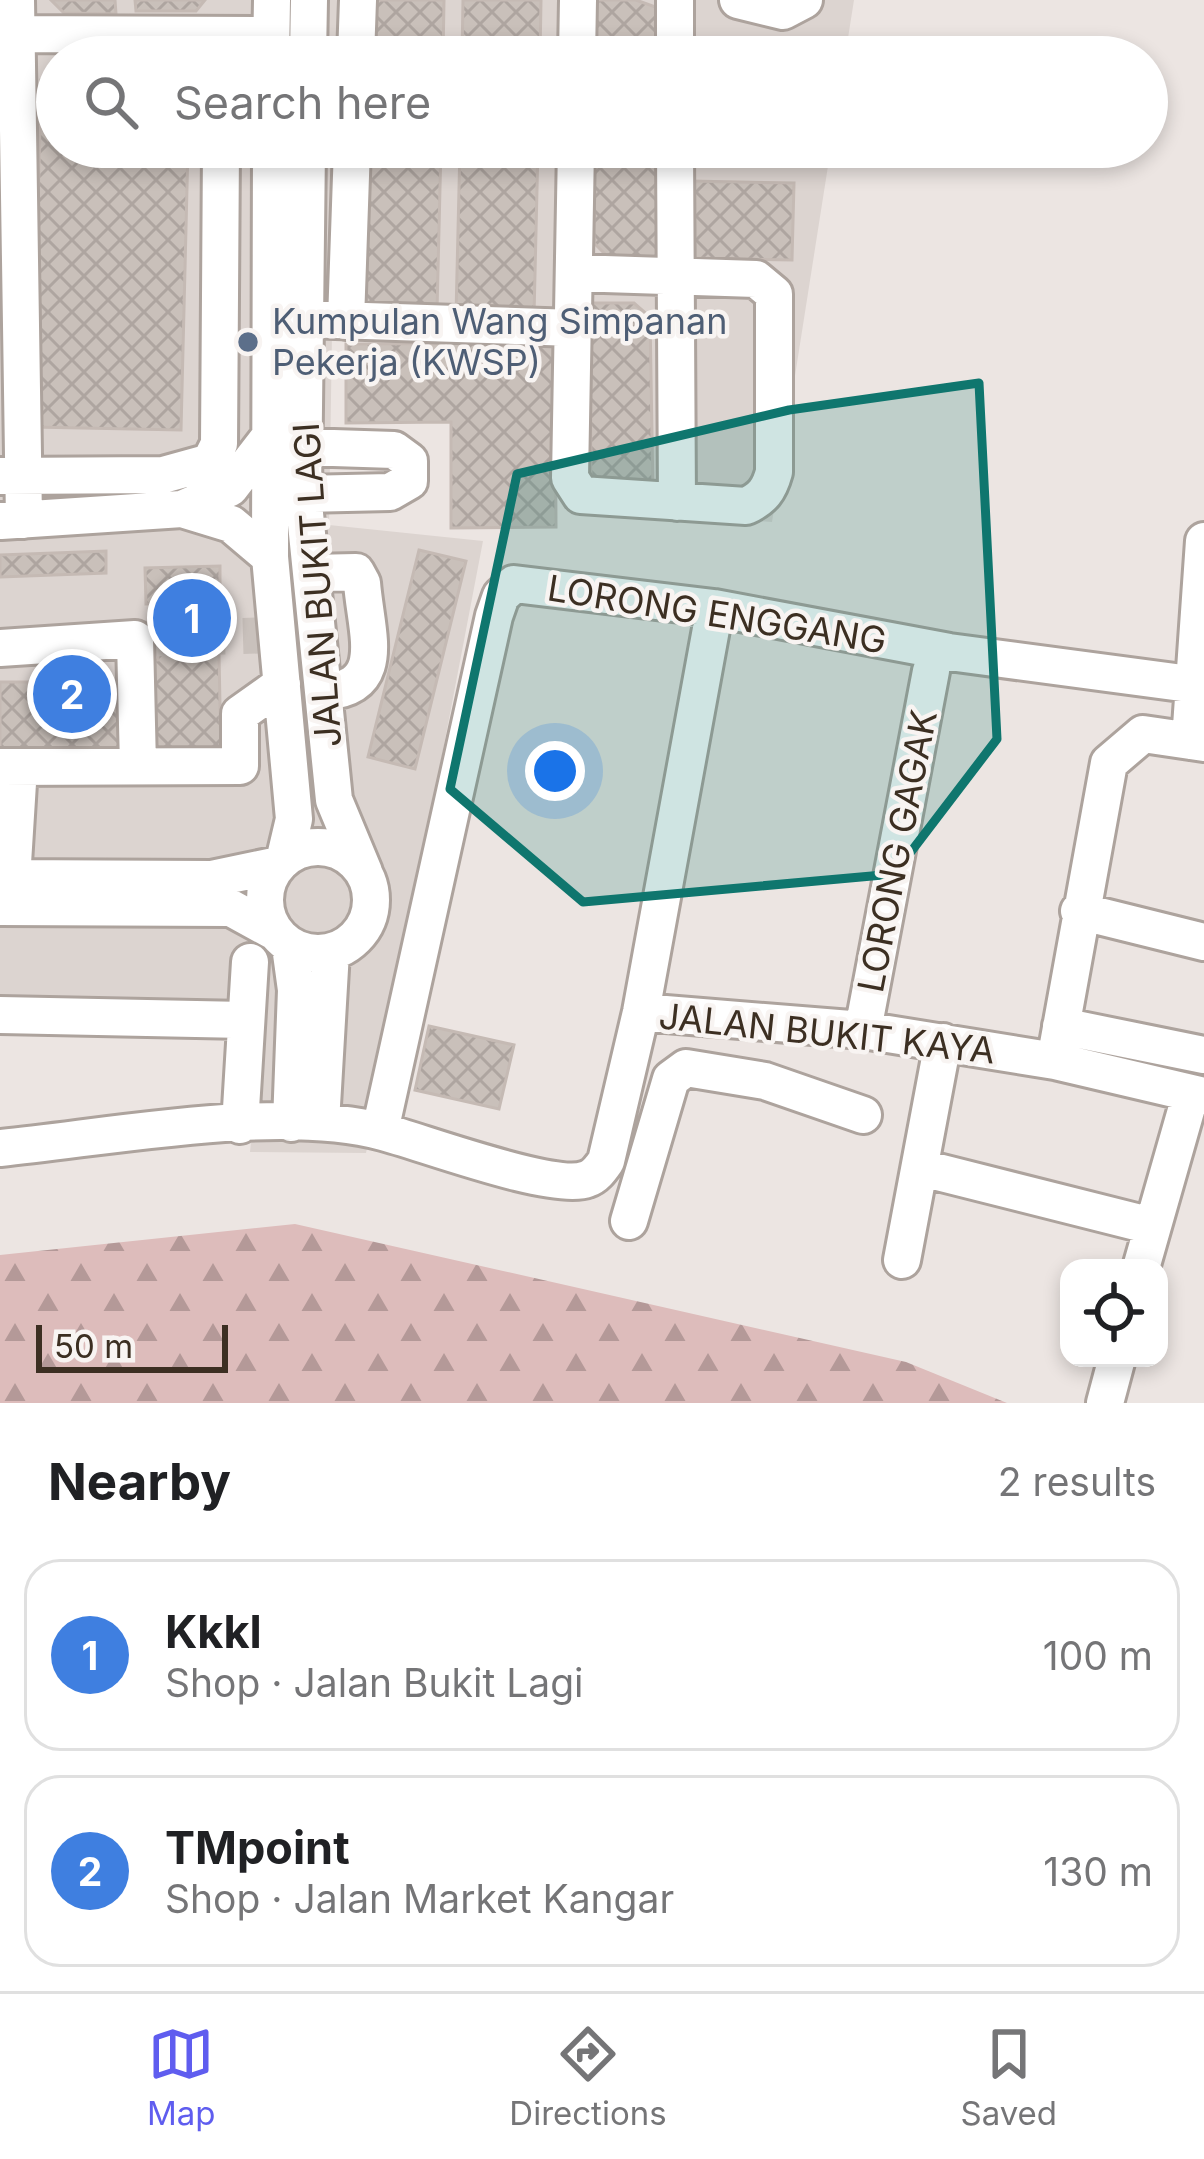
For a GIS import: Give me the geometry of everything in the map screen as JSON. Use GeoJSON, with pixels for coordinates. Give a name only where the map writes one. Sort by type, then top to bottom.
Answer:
{"type":"FeatureCollection","features":[{"type":"Feature","properties":{"kind":"street"},"geometry":{"type":"LineString","coordinates":[[308,36],[309,0]]}},
{"type":"Feature","properties":{"kind":"street"},"geometry":{"type":"LineString","coordinates":[[357,36],[358,0]]}},
{"type":"Feature","properties":{"kind":"street"},"geometry":{"type":"LineString","coordinates":[[577,36],[578,0]]}},
{"type":"Feature","properties":{"kind":"street"},"geometry":{"type":"LineString","coordinates":[[675,0],[675,36]]}},
{"type":"Feature","properties":{"kind":"street"},"geometry":{"type":"LineString","coordinates":[[738,0],[769,10],[801,3]]}},
{"type":"Feature","properties":{"kind":"street"},"geometry":{"type":"LineString","coordinates":[[272,30],[222,31],[125,17],[11,23],[12,521],[182,509],[230,488],[287,441],[394,450],[409,461],[409,482],[390,492],[303,494]]}},
{"type":"Feature","properties":{"kind":"street"},"geometry":{"type":"LineString","coordinates":[[12,475],[163,476],[210,462],[219,444],[221,168]]}},
{"type":"Feature","properties":{"kind":"street","name":"JALAN BUKIT LAGI"},"geometry":{"type":"LineString","coordinates":[[272,168],[287,441],[303,494],[334,800],[364,872]]}},
{"type":"Feature","properties":{"kind":"street","name":"JALAN BUKIT LAGI"},"geometry":{"type":"LineString","coordinates":[[281,861],[294,819],[270,557],[305,320],[307,168]]}},
{"type":"Feature","properties":{"kind":"street"},"geometry":{"type":"LineString","coordinates":[[346,321],[351,168]]}},
{"type":"Feature","properties":{"kind":"street"},"geometry":{"type":"LineString","coordinates":[[574,273],[768,284],[774,294],[769,489],[746,506],[581,495],[574,489],[574,273],[576,168]]}},
{"type":"Feature","properties":{"kind":"street"},"geometry":{"type":"LineString","coordinates":[[674,168],[677,502]]}},
{"type":"Feature","properties":{"kind":"street"},"geometry":{"type":"LineString","coordinates":[[305,320],[574,328]]}},
{"type":"Feature","properties":{"kind":"street"},"geometry":{"type":"LineString","coordinates":[[182,509],[231,524],[270,557]]}},
{"type":"Feature","properties":{"kind":"street"},"geometry":{"type":"LineString","coordinates":[[1204,541],[1197,742],[1143,734],[1109,763],[1058,1044],[1204,1055]]}},
{"type":"Feature","properties":{"kind":"street"},"geometry":{"type":"LineString","coordinates":[[311,573],[344,568],[356,572],[362,583],[368,664],[362,682],[351,690],[323,692]]}},
{"type":"Feature","properties":{"kind":"street","name":"LORONG ENGGANG"},"geometry":{"type":"LineString","coordinates":[[380,1131],[494,616],[501,596],[514,584],[714,608],[949,652],[1197,663]]}},
{"type":"Feature","properties":{"kind":"street"},"geometry":{"type":"LineString","coordinates":[[641,1012],[710,629]]}},
{"type":"Feature","properties":{"kind":"street"},"geometry":{"type":"LineString","coordinates":[[0,649],[135,639],[138,766]]}},
{"type":"Feature","properties":{"kind":"street","name":"LORONG GAGAK"},"geometry":{"type":"LineString","coordinates":[[863,1030],[931,671]]}},
{"type":"Feature","properties":{"kind":"street"},"geometry":{"type":"LineString","coordinates":[[4,888],[9,767],[240,766],[240,714],[282,684]]}},
{"type":"Feature","properties":{"kind":"street"},"geometry":{"type":"LineString","coordinates":[[319,846],[337,850],[364,872],[371,904],[358,934],[331,952],[310,953],[231,908],[4,888],[211,879],[319,846]]}},
{"type":"Feature","properties":{"kind":"street"},"geometry":{"type":"LineString","coordinates":[[281,861],[265,898],[283,939],[296,1011],[306,1122]]}},
{"type":"Feature","properties":{"kind":"street"},"geometry":{"type":"LineString","coordinates":[[1079,911],[1204,942]]}},
{"type":"Feature","properties":{"kind":"street"},"geometry":{"type":"LineString","coordinates":[[306,1122],[331,952]]}},
{"type":"Feature","properties":{"kind":"street"},"geometry":{"type":"LineString","coordinates":[[240,1125],[250,962]]}},
{"type":"Feature","properties":{"kind":"street","name":"JALAN BUKIT KAYA"},"geometry":{"type":"LineString","coordinates":[[0,1148],[306,1122],[380,1131],[525,1173],[590,1178],[606,1160],[641,1012],[863,1030],[943,1042],[1058,1044],[1197,1095]]}},
{"type":"Feature","properties":{"kind":"street"},"geometry":{"type":"LineString","coordinates":[[0,1015],[245,1020]]}},
{"type":"Feature","properties":{"kind":"street"},"geometry":{"type":"LineString","coordinates":[[766,1081],[773,1022]]}},
{"type":"Feature","properties":{"kind":"street"},"geometry":{"type":"LineString","coordinates":[[902,1260],[943,1042]]}},
{"type":"Feature","properties":{"kind":"street"},"geometry":{"type":"LineString","coordinates":[[629,1221],[676,1073],[686,1069],[766,1081],[863,1115]]}},
{"type":"Feature","properties":{"kind":"street"},"geometry":{"type":"LineString","coordinates":[[1143,1259],[1197,1095]]}},
{"type":"Feature","properties":{"kind":"street"},"geometry":{"type":"LineString","coordinates":[[922,1168],[1152,1226]]}},
{"type":"Feature","properties":{"kind":"street"},"geometry":{"type":"LineString","coordinates":[[1105,1403],[1115,1367]]}},
{"type":"Feature","properties":{"kind":"highlighted area"},"geometry":{"type":"Polygon","coordinates":[[[979,383],[997,739],[894,874],[583,902],[450,789],[517,474],[789,410],[979,383]]]}},
{"type":"Feature","properties":{"kind":"shaded area"},"geometry":{"type":"Polygon","coordinates":[[[0,0],[854,0],[848,36],[36,36],[36,168],[828,168],[772,522],[567,506],[566,340],[332,333],[329,525],[483,541],[366,1153],[250,1152],[263,1026],[0,1032],[0,0]]]}},
{"type":"Feature","properties":{"kind":"green space"},"geometry":{"type":"Polygon","coordinates":[[[295,1224],[906,1362],[1007,1403],[0,1403],[0,1255],[295,1224]]]}},
{"type":"Feature","properties":{"kind":"building"},"geometry":{"type":"Polygon","coordinates":[[[51,0],[115,0],[116,14],[64,13],[51,0]]]}},
{"type":"Feature","properties":{"kind":"building"},"geometry":{"type":"Polygon","coordinates":[[[135,0],[205,0],[196,11],[136,11],[135,0]]]}},
{"type":"Feature","properties":{"kind":"building"},"geometry":{"type":"Polygon","coordinates":[[[365,0],[444,0],[443,36],[364,36],[365,0]]]}},
{"type":"Feature","properties":{"kind":"building"},"geometry":{"type":"Polygon","coordinates":[[[463,0],[541,0],[540,36],[462,36],[463,0]]]}},
{"type":"Feature","properties":{"kind":"building"},"geometry":{"type":"Polygon","coordinates":[[[595,0],[636,0],[664,10],[663,36],[594,36],[595,0]]]}},
{"type":"Feature","properties":{"kind":"building"},"geometry":{"type":"Polygon","coordinates":[[[39,168],[187,168],[181,430],[33,427],[39,168]]]}},
{"type":"Feature","properties":{"kind":"building"},"geometry":{"type":"Polygon","coordinates":[[[361,168],[440,168],[437,311],[358,306],[361,168]]]}},
{"type":"Feature","properties":{"kind":"building"},"geometry":{"type":"Polygon","coordinates":[[[460,168],[538,168],[534,316],[456,315],[460,168]]]}},
{"type":"Feature","properties":{"kind":"building"},"geometry":{"type":"Polygon","coordinates":[[[594,168],[662,168],[661,258],[611,260],[594,243],[594,168]]]}},
{"type":"Feature","properties":{"kind":"building"},"geometry":{"type":"Polygon","coordinates":[[[690,181],[794,183],[792,260],[688,258],[690,181]]]}},
{"type":"Feature","properties":{"kind":"building"},"geometry":{"type":"Polygon","coordinates":[[[590,303],[634,303],[650,317],[653,492],[591,492],[590,303]]]}},
{"type":"Feature","properties":{"kind":"building"},"geometry":{"type":"Polygon","coordinates":[[[555,343],[556,527],[451,528],[451,422],[346,423],[346,344],[555,343]]]}},
{"type":"Feature","properties":{"kind":"building"},"geometry":{"type":"Polygon","coordinates":[[[419,550],[466,561],[415,769],[368,757],[419,550]]]}},
{"type":"Feature","properties":{"kind":"building"},"geometry":{"type":"Polygon","coordinates":[[[106,551],[106,573],[0,577],[0,555],[106,551]]]}},
{"type":"Feature","properties":{"kind":"building"},"geometry":{"type":"Polygon","coordinates":[[[220,566],[220,607],[210,607],[211,654],[219,654],[221,757],[148,759],[147,661],[158,660],[157,604],[146,604],[145,568],[220,566]]]}},
{"type":"Feature","properties":{"kind":"building"},"geometry":{"type":"Polygon","coordinates":[[[0,682],[121,682],[120,760],[0,760],[0,682]]]}},
{"type":"Feature","properties":{"kind":"building"},"geometry":{"type":"Polygon","coordinates":[[[429,1026],[514,1045],[499,1109],[415,1090],[429,1026]]]}},
{"type":"Feature","properties":{"kind":"tunnel"},"geometry":{"type":"LineString","coordinates":[[135,639],[277,635]]}},
{"type":"Feature","properties":{"kind":"place","name":"Kumpulan Wang Simpanan Pekerja (KWSP)"},"geometry":{"type":"Point","coordinates":[248,342]}},
{"type":"Feature","properties":{"kind":"place","name":"Kkkl"},"geometry":{"type":"Point","coordinates":[192,618]}},
{"type":"Feature","properties":{"kind":"place","name":"TMpoint"},"geometry":{"type":"Point","coordinates":[72,694]}}]}
